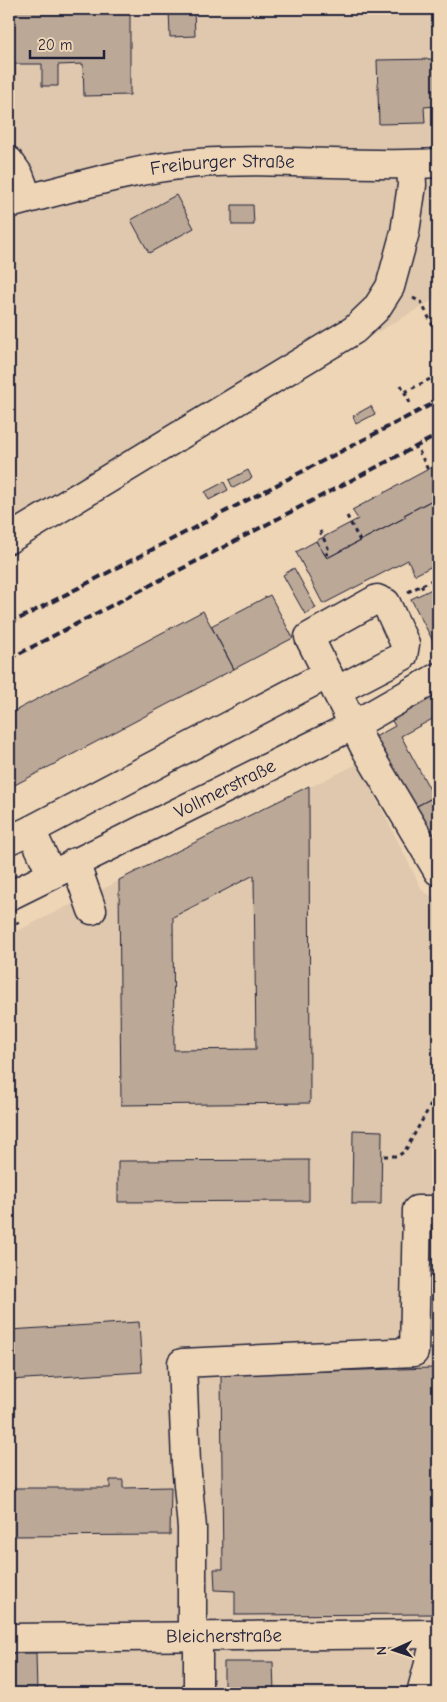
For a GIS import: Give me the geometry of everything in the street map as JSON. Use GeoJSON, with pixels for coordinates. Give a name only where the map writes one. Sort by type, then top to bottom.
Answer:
{"type":"FeatureCollection","features":[{"type":"Feature","properties":{"kind":"street"},"geometry":{"type":"LineString","coordinates":[[9,161],[20,174],[18,202]]}},
{"type":"Feature","properties":{"kind":"street","name":"Freiburger Straße"},"geometry":{"type":"LineString","coordinates":[[18,202],[91,182],[198,163],[438,163]]}},
{"type":"Feature","properties":{"kind":"street"},"geometry":{"type":"LineString","coordinates":[[11,537],[354,330],[376,310],[390,287],[405,232],[412,185],[410,164]]}},
{"type":"Feature","properties":{"kind":"street"},"geometry":{"type":"LineString","coordinates":[[92,910],[64,869],[20,835],[332,683],[403,656],[406,644],[386,603],[377,599],[309,637],[332,683],[354,725],[364,746],[438,871]]}},
{"type":"Feature","properties":{"kind":"street","name":"Vollmerstraße"},"geometry":{"type":"LineString","coordinates":[[9,896],[354,725],[438,677]]}},
{"type":"Feature","properties":{"kind":"street"},"geometry":{"type":"LineString","coordinates":[[198,1693],[189,1637],[192,1528],[186,1463],[182,1363],[414,1352],[417,1210],[438,1210]]}},
{"type":"Feature","properties":{"kind":"street"},"geometry":{"type":"LineString","coordinates":[[421,1693],[438,1634]]}},
{"type":"Feature","properties":{"kind":"street","name":"Bleicherstraße"},"geometry":{"type":"LineString","coordinates":[[9,1638],[438,1634]]}},
{"type":"Feature","properties":{"kind":"path"},"geometry":{"type":"LineString","coordinates":[[421,302],[438,336]]}},
{"type":"Feature","properties":{"kind":"path"},"geometry":{"type":"LineString","coordinates":[[405,392],[438,375]]}},
{"type":"Feature","properties":{"kind":"path"},"geometry":{"type":"LineString","coordinates":[[401,385],[411,405]]}},
{"type":"Feature","properties":{"kind":"path"},"geometry":{"type":"LineString","coordinates":[[418,451],[428,470]]}},
{"type":"Feature","properties":{"kind":"path"},"geometry":{"type":"LineString","coordinates":[[347,516],[360,541]]}},
{"type":"Feature","properties":{"kind":"path"},"geometry":{"type":"LineString","coordinates":[[320,530],[328,550],[326,555]]}},
{"type":"Feature","properties":{"kind":"path"},"geometry":{"type":"LineString","coordinates":[[386,603],[438,577]]}},
{"type":"Feature","properties":{"kind":"path"},"geometry":{"type":"LineString","coordinates":[[421,585],[425,592]]}},
{"type":"Feature","properties":{"kind":"path"},"geometry":{"type":"LineString","coordinates":[[384,1156],[398,1156],[405,1151],[438,1092]]}},
{"type":"Feature","properties":{"kind":"shaded area"},"geometry":{"type":"Polygon","coordinates":[[[9,9],[438,9],[438,297],[9,547],[9,9]]]}},
{"type":"Feature","properties":{"kind":"shaded area"},"geometry":{"type":"Polygon","coordinates":[[[359,763],[422,890],[438,901],[438,1622],[408,1693],[9,1693],[9,935],[359,763]]]}},
{"type":"Feature","properties":{"kind":"building"},"geometry":{"type":"Polygon","coordinates":[[[9,9],[130,9],[130,95],[84,96],[83,64],[58,65],[58,86],[42,86],[42,64],[15,64],[15,96],[9,96],[9,9]]]}},
{"type":"Feature","properties":{"kind":"building"},"geometry":{"type":"Polygon","coordinates":[[[169,9],[194,9],[195,36],[170,37],[169,9]]]}},
{"type":"Feature","properties":{"kind":"building"},"geometry":{"type":"Polygon","coordinates":[[[438,59],[438,106],[424,107],[425,123],[379,124],[377,60],[438,59]]]}},
{"type":"Feature","properties":{"kind":"building"},"geometry":{"type":"Polygon","coordinates":[[[176,195],[194,228],[149,253],[131,220],[176,195]]]}},
{"type":"Feature","properties":{"kind":"building"},"geometry":{"type":"Polygon","coordinates":[[[232,205],[253,205],[254,225],[232,225],[232,205]]]}},
{"type":"Feature","properties":{"kind":"building"},"geometry":{"type":"Polygon","coordinates":[[[371,406],[375,414],[356,424],[353,416],[371,406]]]}},
{"type":"Feature","properties":{"kind":"building"},"geometry":{"type":"Polygon","coordinates":[[[438,464],[438,497],[404,515],[406,517],[327,558],[316,541],[358,519],[352,510],[438,464]]]}},
{"type":"Feature","properties":{"kind":"building"},"geometry":{"type":"Polygon","coordinates":[[[248,470],[252,478],[233,488],[229,480],[248,470]]]}},
{"type":"Feature","properties":{"kind":"building"},"geometry":{"type":"Polygon","coordinates":[[[224,482],[228,490],[209,500],[205,492],[224,482]]]}},
{"type":"Feature","properties":{"kind":"building"},"geometry":{"type":"Polygon","coordinates":[[[438,497],[438,563],[415,575],[408,560],[323,604],[296,552],[316,541],[327,558],[406,517],[404,515],[438,497]]]}},
{"type":"Feature","properties":{"kind":"building"},"geometry":{"type":"Polygon","coordinates":[[[294,568],[316,608],[305,614],[283,575],[294,568]]]}},
{"type":"Feature","properties":{"kind":"building"},"geometry":{"type":"Polygon","coordinates":[[[434,588],[438,596],[438,643],[435,645],[411,599],[434,588]]]}},
{"type":"Feature","properties":{"kind":"building"},"geometry":{"type":"Polygon","coordinates":[[[270,595],[293,638],[234,669],[211,626],[270,595]]]}},
{"type":"Feature","properties":{"kind":"building"},"geometry":{"type":"Polygon","coordinates":[[[203,611],[234,669],[9,788],[9,714],[203,611]]]}},
{"type":"Feature","properties":{"kind":"building"},"geometry":{"type":"Polygon","coordinates":[[[438,687],[438,716],[401,736],[434,797],[413,808],[375,737],[395,726],[388,714],[438,687]]]}},
{"type":"Feature","properties":{"kind":"building"},"geometry":{"type":"Polygon","coordinates":[[[309,786],[310,1103],[121,1105],[119,880],[309,786]],[[254,875],[173,917],[174,1050],[256,1049],[254,875]]]}},
{"type":"Feature","properties":{"kind":"building"},"geometry":{"type":"Polygon","coordinates":[[[438,795],[438,842],[435,837],[430,839],[413,808],[438,795]]]}},
{"type":"Feature","properties":{"kind":"building"},"geometry":{"type":"Polygon","coordinates":[[[353,1130],[382,1131],[381,1204],[352,1204],[353,1130]]]}},
{"type":"Feature","properties":{"kind":"building"},"geometry":{"type":"Polygon","coordinates":[[[309,1160],[309,1201],[118,1202],[118,1161],[309,1160]]]}},
{"type":"Feature","properties":{"kind":"building"},"geometry":{"type":"Polygon","coordinates":[[[139,1322],[142,1372],[9,1380],[9,1330],[139,1322]]]}},
{"type":"Feature","properties":{"kind":"building"},"geometry":{"type":"Polygon","coordinates":[[[432,1348],[438,1348],[438,1614],[235,1615],[235,1591],[215,1590],[214,1569],[223,1569],[221,1374],[433,1368],[432,1348]]]}},
{"type":"Feature","properties":{"kind":"building"},"geometry":{"type":"Polygon","coordinates":[[[110,1480],[123,1480],[123,1488],[171,1487],[170,1535],[9,1536],[9,1488],[110,1488],[110,1480]]]}},
{"type":"Feature","properties":{"kind":"building"},"geometry":{"type":"Polygon","coordinates":[[[9,1653],[36,1653],[37,1693],[9,1693],[9,1653]]]}},
{"type":"Feature","properties":{"kind":"building"},"geometry":{"type":"Polygon","coordinates":[[[224,1662],[273,1662],[274,1693],[224,1693],[224,1662]]]}},
{"type":"Feature","properties":{"kind":"railway"},"geometry":{"type":"LineString","coordinates":[[9,624],[438,401]]}},
{"type":"Feature","properties":{"kind":"railway"},"geometry":{"type":"LineString","coordinates":[[9,659],[438,435]]}}]}
